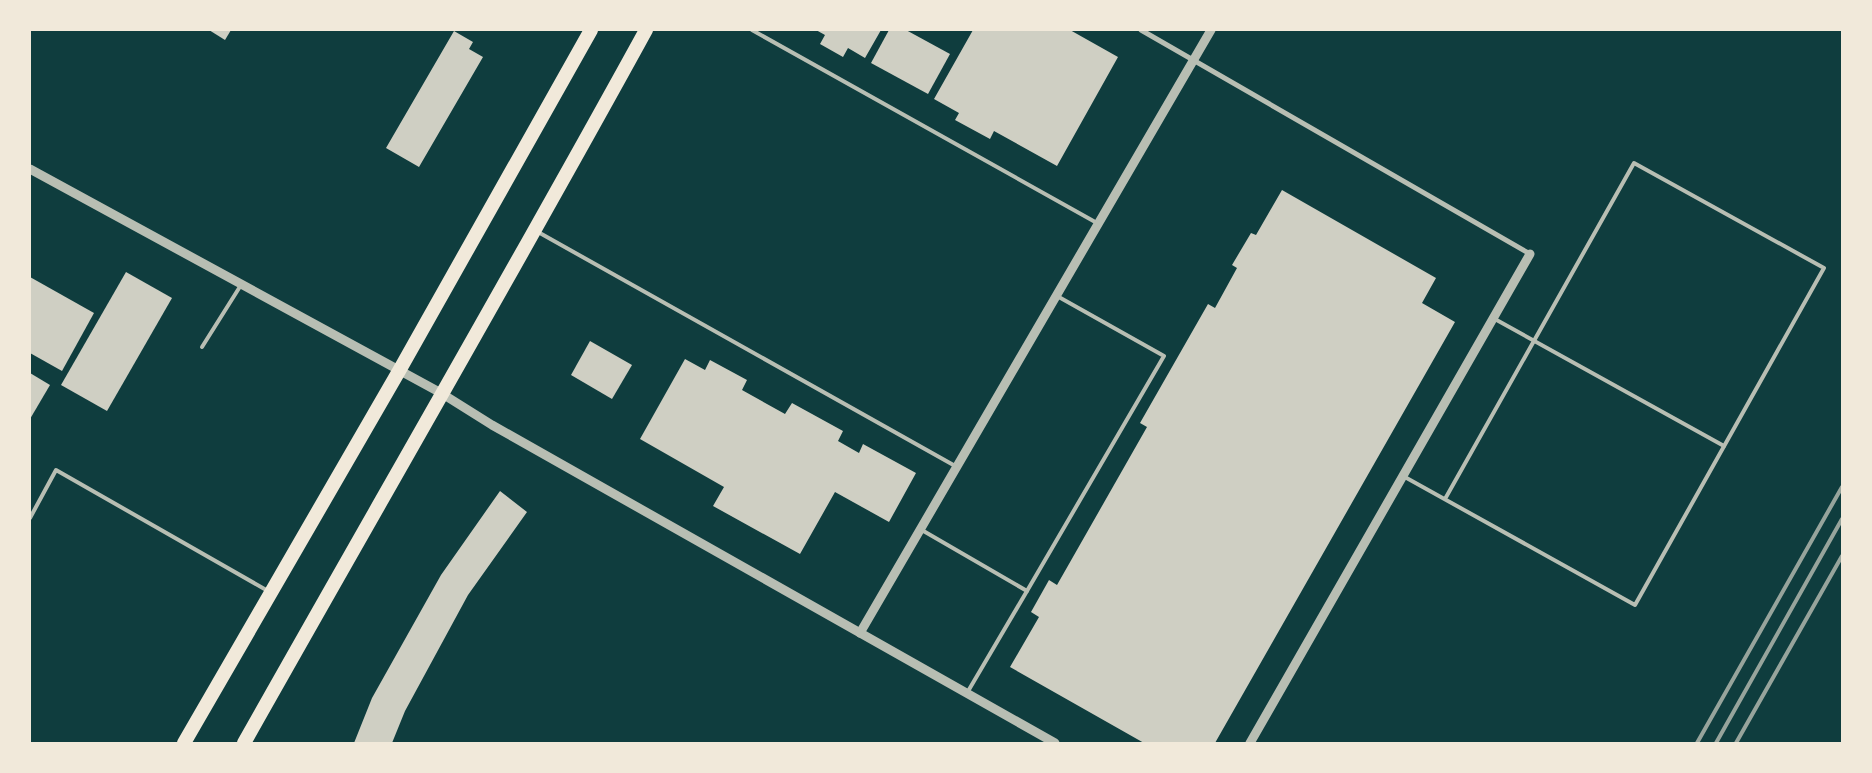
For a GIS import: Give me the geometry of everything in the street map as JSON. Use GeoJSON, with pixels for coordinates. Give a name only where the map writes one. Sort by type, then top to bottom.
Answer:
{"type":"FeatureCollection","features":[{"type":"Feature","properties":{"kind":"highway"},"geometry":{"type":"LineString","coordinates":[[184,743],[399,371],[591,30]]}},
{"type":"Feature","properties":{"kind":"highway"},"geometry":{"type":"LineString","coordinates":[[244,743],[441,393],[536,231],[646,30]]}},
{"type":"Feature","properties":{"kind":"street"},"geometry":{"type":"LineString","coordinates":[[1141,30],[1530,254],[1250,743]]}},
{"type":"Feature","properties":{"kind":"street"},"geometry":{"type":"LineString","coordinates":[[860,633],[1210,30]]}},
{"type":"Feature","properties":{"kind":"street"},"geometry":{"type":"LineString","coordinates":[[30,170],[441,393],[492,425],[1055,743]]}},
{"type":"Feature","properties":{"kind":"lane"},"geometry":{"type":"LineString","coordinates":[[752,30],[1099,224]]}},
{"type":"Feature","properties":{"kind":"lane"},"geometry":{"type":"LineString","coordinates":[[1403,476],[1635,605],[1824,268],[1634,163],[1445,499]]}},
{"type":"Feature","properties":{"kind":"lane"},"geometry":{"type":"LineString","coordinates":[[536,231],[957,467]]}},
{"type":"Feature","properties":{"kind":"lane"},"geometry":{"type":"LineString","coordinates":[[202,347],[241,285]]}},
{"type":"Feature","properties":{"kind":"lane"},"geometry":{"type":"LineString","coordinates":[[967,693],[1164,356],[1057,296]]}},
{"type":"Feature","properties":{"kind":"lane"},"geometry":{"type":"LineString","coordinates":[[1493,318],[1724,446]]}},
{"type":"Feature","properties":{"kind":"lane"},"geometry":{"type":"LineString","coordinates":[[30,518],[56,470],[271,593]]}},
{"type":"Feature","properties":{"kind":"lane"},"geometry":{"type":"LineString","coordinates":[[920,529],[1027,590]]}},
{"type":"Feature","properties":{"kind":"building"},"geometry":{"type":"Polygon","coordinates":[[[209,30],[231,30],[225,40],[209,30]]]}},
{"type":"Feature","properties":{"kind":"building"},"geometry":{"type":"Polygon","coordinates":[[[816,30],[881,30],[865,58],[848,48],[843,57],[820,44],[825,35],[816,30]]]}},
{"type":"Feature","properties":{"kind":"building"},"geometry":{"type":"Polygon","coordinates":[[[889,30],[906,30],[950,54],[928,94],[871,63],[889,30]]]}},
{"type":"Feature","properties":{"kind":"building"},"geometry":{"type":"Polygon","coordinates":[[[973,30],[1070,30],[1118,57],[1057,166],[994,131],[990,139],[955,120],[959,113],[934,99],[973,30]]]}},
{"type":"Feature","properties":{"kind":"building"},"geometry":{"type":"Polygon","coordinates":[[[454,31],[473,42],[469,49],[483,57],[419,167],[386,148],[454,31]]]}},
{"type":"Feature","properties":{"kind":"building"},"geometry":{"type":"Polygon","coordinates":[[[1282,190],[1436,278],[1422,303],[1455,322],[1215,743],[1144,743],[1010,667],[1039,617],[1031,612],[1049,580],[1057,585],[1147,427],[1140,423],[1208,304],[1215,308],[1237,268],[1232,265],[1251,233],[1256,235],[1282,190]]]}},
{"type":"Feature","properties":{"kind":"building"},"geometry":{"type":"Polygon","coordinates":[[[126,272],[172,298],[107,411],[61,385],[126,272]]]}},
{"type":"Feature","properties":{"kind":"building"},"geometry":{"type":"Polygon","coordinates":[[[30,277],[94,313],[62,371],[30,353],[30,277]]]}},
{"type":"Feature","properties":{"kind":"building"},"geometry":{"type":"Polygon","coordinates":[[[590,341],[632,365],[612,399],[571,375],[590,341]]]}},
{"type":"Feature","properties":{"kind":"building"},"geometry":{"type":"Polygon","coordinates":[[[685,359],[705,370],[710,360],[747,380],[742,390],[785,414],[792,403],[843,431],[838,441],[859,453],[863,444],[916,473],[889,522],[835,492],[800,554],[713,506],[724,487],[640,439],[685,359]]]}},
{"type":"Feature","properties":{"kind":"building"},"geometry":{"type":"Polygon","coordinates":[[[30,373],[50,385],[30,419],[30,373]]]}},
{"type":"Feature","properties":{"kind":"building"},"geometry":{"type":"Polygon","coordinates":[[[500,491],[527,512],[468,595],[405,711],[392,743],[354,743],[372,698],[441,575],[500,491]]]}},
{"type":"Feature","properties":{"kind":"railway"},"geometry":{"type":"LineString","coordinates":[[1697,743],[1842,487]]}},
{"type":"Feature","properties":{"kind":"railway"},"geometry":{"type":"LineString","coordinates":[[1716,743],[1842,519]]}},
{"type":"Feature","properties":{"kind":"railway"},"geometry":{"type":"LineString","coordinates":[[1736,743],[1842,556]]}}]}
